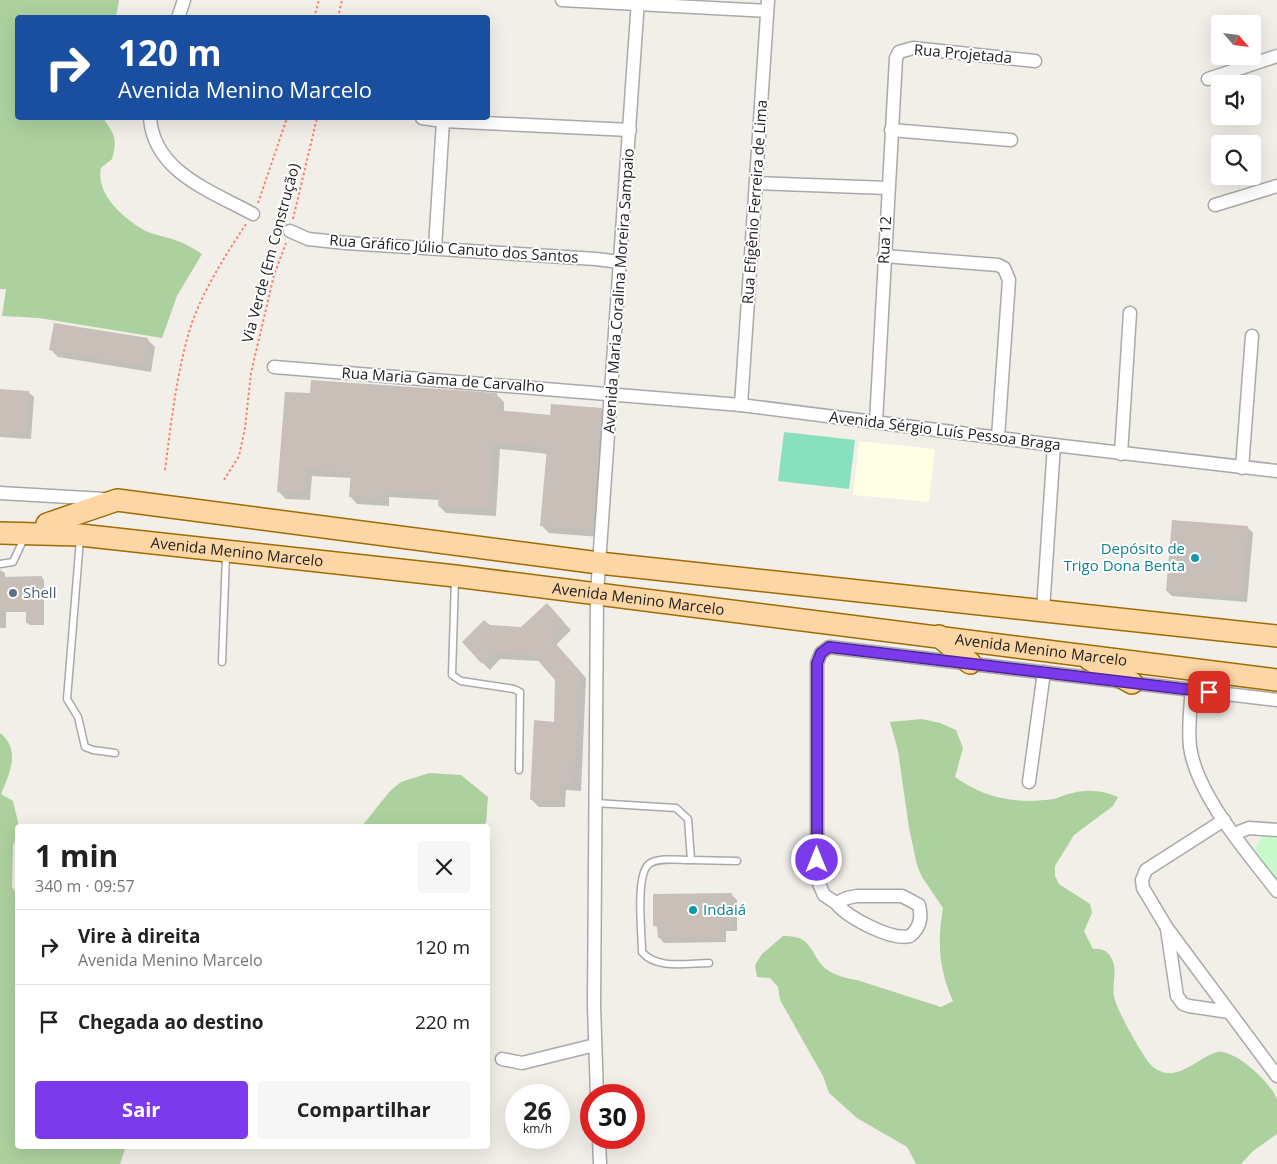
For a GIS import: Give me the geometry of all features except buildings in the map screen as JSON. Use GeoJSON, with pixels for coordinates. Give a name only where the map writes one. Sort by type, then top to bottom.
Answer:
{"type":"FeatureCollection","features":[{"type":"Feature","properties":{"kind":"main road"},"geometry":{"type":"LineString","coordinates":[[47,524],[117,500],[432,541],[598,580],[1043,610],[1277,636]]}},
{"type":"Feature","properties":{"kind":"main road","name":"Avenida Menino Marcelo"},"geometry":{"type":"LineString","coordinates":[[0,522],[116,527],[487,570],[598,580],[1277,666]]}},
{"type":"Feature","properties":{"kind":"main road","name":"Avenida Menino Marcelo"},"geometry":{"type":"LineString","coordinates":[[0,533],[80,536],[455,576],[598,580],[939,636],[1277,680]]}},
{"type":"Feature","properties":{"kind":"main road"},"geometry":{"type":"LineString","coordinates":[[432,541],[487,570]]}},
{"type":"Feature","properties":{"kind":"main road"},"geometry":{"type":"LineString","coordinates":[[939,636],[970,663]]}},
{"type":"Feature","properties":{"kind":"main road"},"geometry":{"type":"LineString","coordinates":[[1080,654],[1132,683]]}},
{"type":"Feature","properties":{"kind":"street"},"geometry":{"type":"LineString","coordinates":[[179,15],[184,0]]}},
{"type":"Feature","properties":{"kind":"street"},"geometry":{"type":"LineString","coordinates":[[562,0],[768,5]]}},
{"type":"Feature","properties":{"kind":"street","name":"Avenida Maria Coralina Moreira Sampaio"},"geometry":{"type":"LineString","coordinates":[[597,1084],[595,803],[598,580],[638,3]]}},
{"type":"Feature","properties":{"kind":"street","name":"Rua Efigênio Ferreira de Lima"},"geometry":{"type":"LineString","coordinates":[[742,405],[768,5]]}},
{"type":"Feature","properties":{"kind":"street","name":"Rua Projetada"},"geometry":{"type":"LineString","coordinates":[[896,58],[899,52],[913,48],[1034,61]]}},
{"type":"Feature","properties":{"kind":"street"},"geometry":{"type":"LineString","coordinates":[[1208,78],[1277,56]]}},
{"type":"Feature","properties":{"kind":"street","name":"Rua 12"},"geometry":{"type":"LineString","coordinates":[[876,422],[887,188],[896,58]]}},
{"type":"Feature","properties":{"kind":"street"},"geometry":{"type":"LineString","coordinates":[[150,120],[156,146],[170,164],[186,176],[253,214]]}},
{"type":"Feature","properties":{"kind":"street"},"geometry":{"type":"LineString","coordinates":[[435,248],[443,120],[630,130]]}},
{"type":"Feature","properties":{"kind":"street"},"geometry":{"type":"LineString","coordinates":[[891,130],[1011,140]]}},
{"type":"Feature","properties":{"kind":"street"},"geometry":{"type":"LineString","coordinates":[[756,184],[887,188]]}},
{"type":"Feature","properties":{"kind":"street"},"geometry":{"type":"LineString","coordinates":[[1215,205],[1277,186]]}},
{"type":"Feature","properties":{"kind":"street","name":"Rua Gráfico Júlio Canuto dos Santos"},"geometry":{"type":"LineString","coordinates":[[290,231],[308,238],[327,241],[620,262]]}},
{"type":"Feature","properties":{"kind":"street"},"geometry":{"type":"LineString","coordinates":[[884,256],[998,265],[1004,268],[1009,280],[998,438]]}},
{"type":"Feature","properties":{"kind":"street"},"geometry":{"type":"LineString","coordinates":[[1121,454],[1130,313]]}},
{"type":"Feature","properties":{"kind":"street"},"geometry":{"type":"LineString","coordinates":[[1242,468],[1252,336]]}},
{"type":"Feature","properties":{"kind":"street","name":"Rua Maria Gama de Carvalho"},"geometry":{"type":"LineString","coordinates":[[274,367],[612,393]]}},
{"type":"Feature","properties":{"kind":"street","name":"Avenida Sérgio Luís Pessoa Braga"},"geometry":{"type":"LineString","coordinates":[[612,393],[742,405],[1054,446],[1277,471]]}},
{"type":"Feature","properties":{"kind":"street"},"geometry":{"type":"LineString","coordinates":[[1043,610],[1054,446]]}},
{"type":"Feature","properties":{"kind":"street"},"geometry":{"type":"LineString","coordinates":[[0,494],[117,500]]}},
{"type":"Feature","properties":{"kind":"street","name":"Avenida Menino Marcelo"},"geometry":{"type":"LineString","coordinates":[[836,903],[824,895],[817,879],[817,663],[821,653],[834,647],[1277,700]]}},
{"type":"Feature","properties":{"kind":"street"},"geometry":{"type":"LineString","coordinates":[[1029,782],[1044,672]]}},
{"type":"Feature","properties":{"kind":"street"},"geometry":{"type":"LineString","coordinates":[[1192,690],[1190,748],[1197,769],[1224,820],[1277,891]]}},
{"type":"Feature","properties":{"kind":"street"},"geometry":{"type":"LineString","coordinates":[[1224,820],[1146,870],[1142,880],[1143,888],[1167,928],[1277,1076]]}},
{"type":"Feature","properties":{"kind":"street"},"geometry":{"type":"LineString","coordinates":[[1234,834],[1249,828],[1277,830]]}},
{"type":"Feature","properties":{"kind":"street"},"geometry":{"type":"LineString","coordinates":[[857,896],[902,896],[919,905],[920,919],[915,932],[910,936],[894,937],[851,916],[836,903],[846,898],[857,896]]}},
{"type":"Feature","properties":{"kind":"street"},"geometry":{"type":"LineString","coordinates":[[1167,928],[1177,996],[1183,1004],[1189,1006],[1229,1012]]}},
{"type":"Feature","properties":{"kind":"street"},"geometry":{"type":"LineString","coordinates":[[502,1059],[522,1064],[595,1045]]}},
{"type":"Feature","properties":{"kind":"street"},"geometry":{"type":"LineString","coordinates":[[599,1149],[600,1164]]}},
{"type":"Feature","properties":{"kind":"lane"},"geometry":{"type":"LineString","coordinates":[[0,564],[12,562],[27,533]]}},
{"type":"Feature","properties":{"kind":"lane"},"geometry":{"type":"LineString","coordinates":[[80,536],[67,699],[78,717],[85,747],[115,753]]}},
{"type":"Feature","properties":{"kind":"lane"},"geometry":{"type":"LineString","coordinates":[[222,662],[226,551]]}},
{"type":"Feature","properties":{"kind":"lane"},"geometry":{"type":"LineString","coordinates":[[455,576],[452,675],[462,680],[514,688],[520,692],[519,770]]}},
{"type":"Feature","properties":{"kind":"lane"},"geometry":{"type":"LineString","coordinates":[[595,803],[676,808],[688,819],[691,860]]}},
{"type":"Feature","properties":{"kind":"lane"},"geometry":{"type":"LineString","coordinates":[[709,963],[658,963],[649,960],[642,952],[641,885],[643,872],[649,864],[658,861],[737,861]]}},
{"type":"Feature","properties":{"kind":"path"},"geometry":{"type":"LineString","coordinates":[[315,15],[319,0]]}},
{"type":"Feature","properties":{"kind":"path"},"geometry":{"type":"LineString","coordinates":[[339,15],[342,0]]}},
{"type":"Feature","properties":{"kind":"path"},"geometry":{"type":"LineString","coordinates":[[165,470],[175,390],[189,330],[223,259],[253,214],[265,186],[285,120]]}},
{"type":"Feature","properties":{"kind":"path","name":"Via Verde (Em Construção)"},"geometry":{"type":"LineString","coordinates":[[224,480],[239,456],[253,365],[274,275],[290,231],[317,120]]}},
{"type":"Feature","properties":{"kind":"shaded area"},"geometry":{"type":"Polygon","coordinates":[[[859,441],[935,449],[929,502],[853,495],[859,441]]]}},
{"type":"Feature","properties":{"kind":"green space"},"geometry":{"type":"Polygon","coordinates":[[[0,0],[119,0],[116,15],[15,15],[15,120],[104,120],[115,141],[112,159],[101,168],[100,178],[107,197],[122,214],[139,227],[148,232],[181,242],[202,254],[177,296],[162,338],[39,318],[2,316],[6,289],[0,289],[0,0]]]}},
{"type":"Feature","properties":{"kind":"green space"},"geometry":{"type":"Polygon","coordinates":[[[784,432],[855,440],[849,489],[778,481],[784,432]]]}},
{"type":"Feature","properties":{"kind":"green space"},"geometry":{"type":"Polygon","coordinates":[[[922,719],[940,723],[956,730],[963,748],[955,777],[990,795],[1027,801],[1054,799],[1085,791],[1098,791],[1118,797],[1113,806],[1074,835],[1055,866],[1055,876],[1059,884],[1090,904],[1092,913],[1084,931],[1093,949],[1106,951],[1112,959],[1115,970],[1114,992],[1119,1011],[1130,1033],[1152,1066],[1169,1073],[1178,1072],[1209,1055],[1224,1052],[1252,1068],[1274,1093],[1277,1100],[1277,1134],[1253,1151],[1241,1164],[916,1164],[907,1147],[857,1118],[829,1093],[823,1076],[780,1000],[778,987],[770,978],[757,977],[755,965],[762,954],[783,936],[792,936],[807,943],[821,964],[837,975],[941,1007],[953,1001],[942,967],[940,933],[943,908],[922,877],[917,865],[909,828],[898,751],[890,722],[922,719]]]}},
{"type":"Feature","properties":{"kind":"green space"},"geometry":{"type":"Polygon","coordinates":[[[0,733],[10,746],[12,754],[8,778],[1,794],[13,801],[19,824],[15,824],[12,887],[15,892],[15,1149],[125,1149],[120,1164],[0,1164],[0,733]]]}},
{"type":"Feature","properties":{"kind":"green space"},"geometry":{"type":"Polygon","coordinates":[[[429,773],[461,775],[488,797],[486,823],[364,824],[390,791],[401,782],[429,773]]]}},
{"type":"Feature","properties":{"kind":"green space"},"geometry":{"type":"Polygon","coordinates":[[[1277,835],[1277,882],[1255,848],[1262,837],[1277,835]]]}},
{"type":"Feature","properties":{"kind":"place","name":"Depósito de Trigo Dona Benta"},"geometry":{"type":"Point","coordinates":[1195,558]}},
{"type":"Feature","properties":{"kind":"place","name":"Shell"},"geometry":{"type":"Point","coordinates":[13,593]}},
{"type":"Feature","properties":{"kind":"place","name":"Indaiá"},"geometry":{"type":"Point","coordinates":[693,910]}},
{"type":"Feature","properties":{"kind":"route"},"geometry":{"type":"LineString","coordinates":[[817,860],[817,663],[821,653],[829,647],[1209,692]]}}]}
